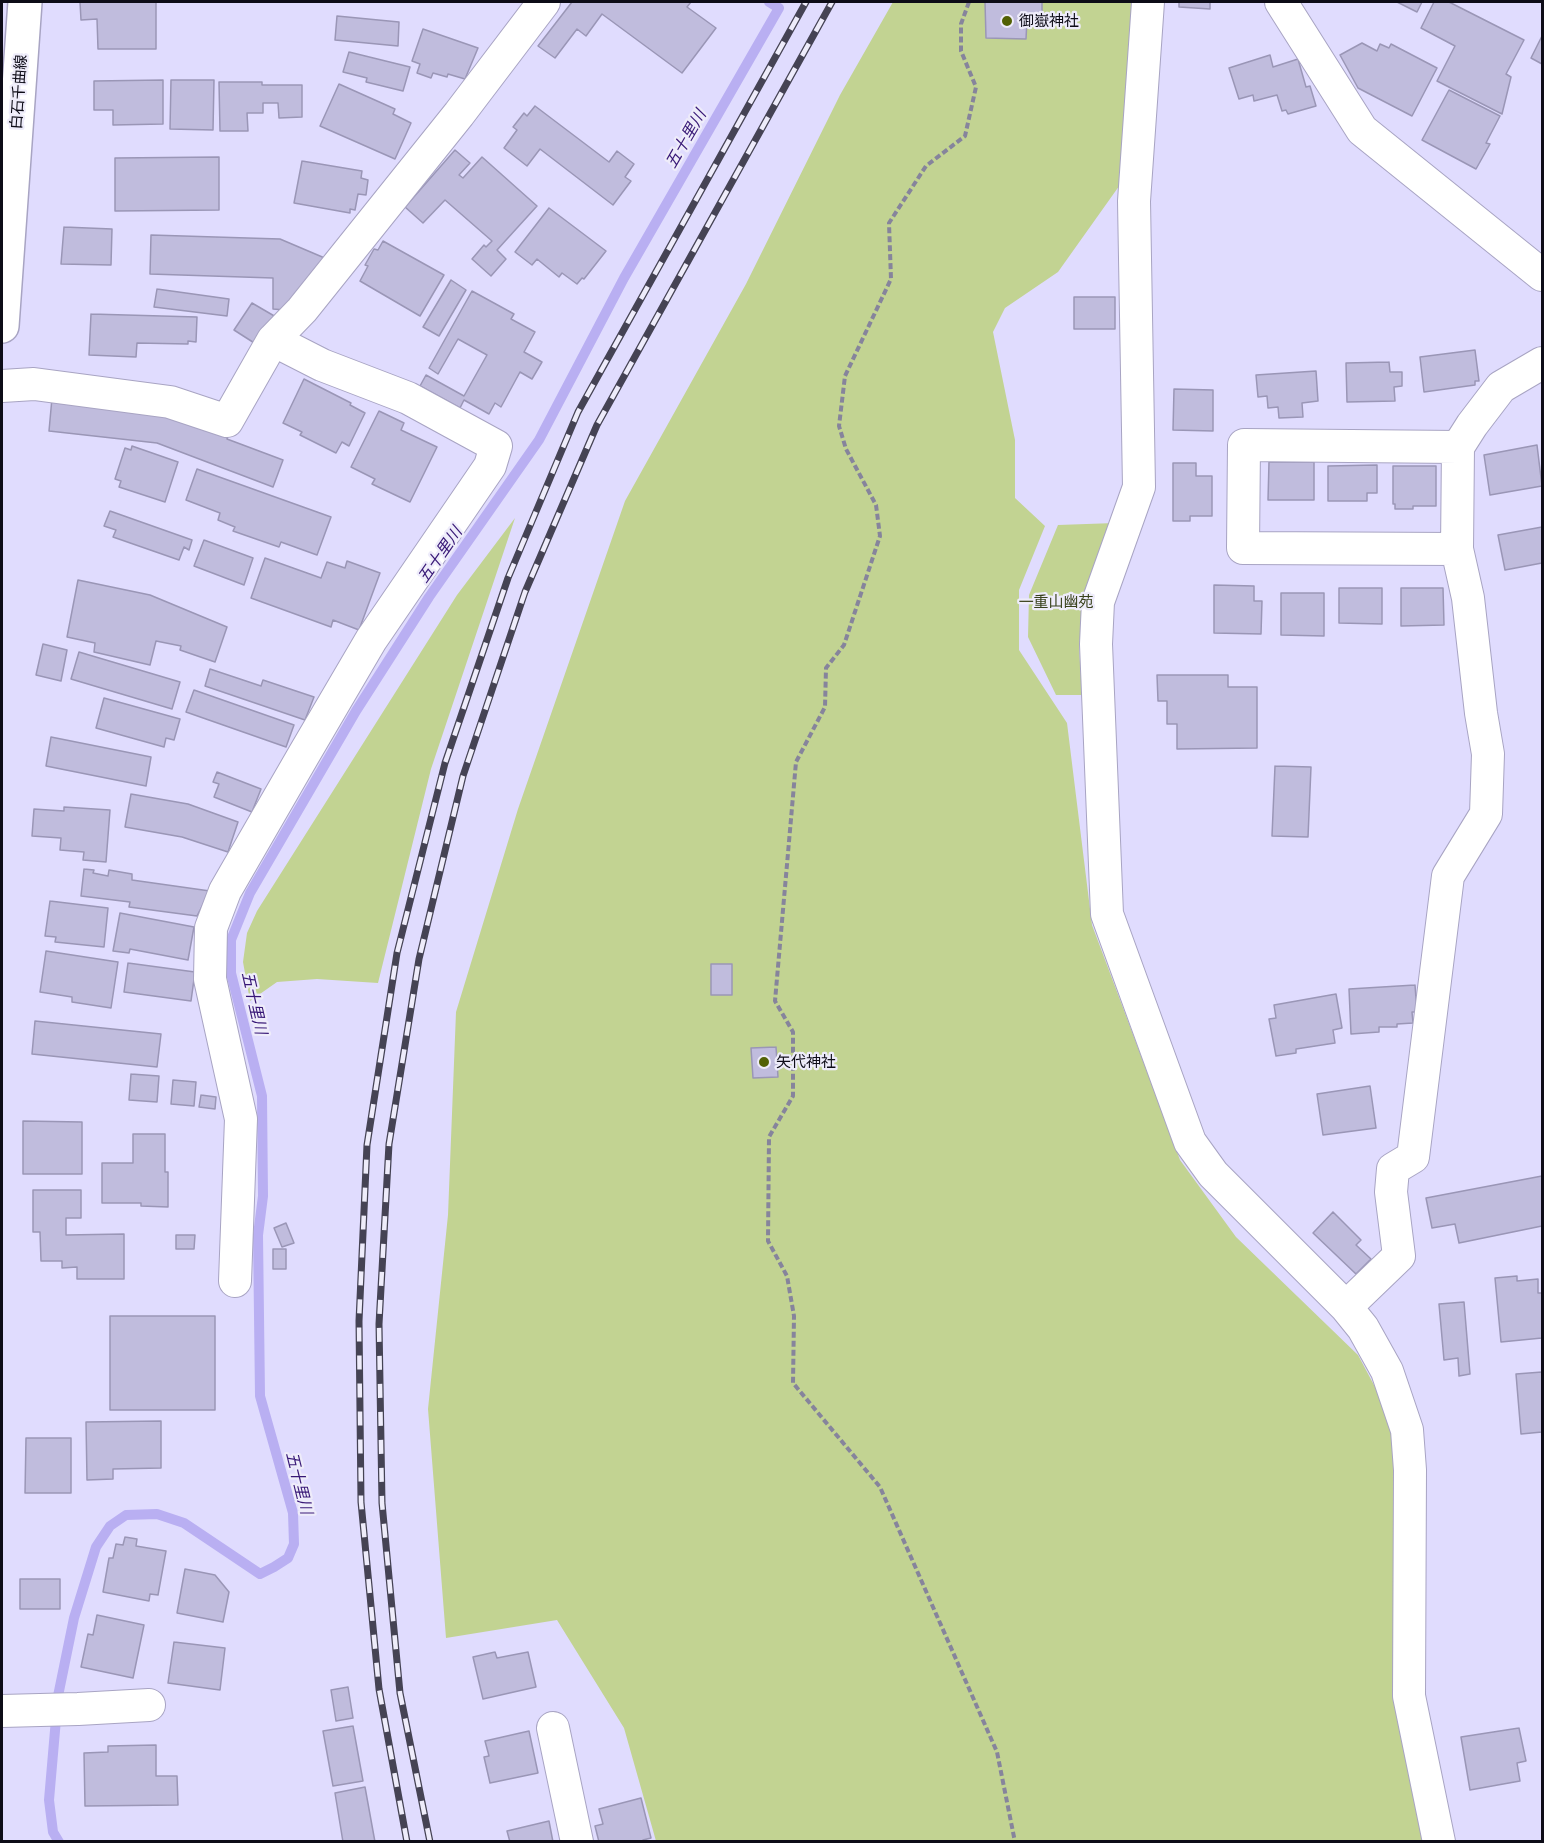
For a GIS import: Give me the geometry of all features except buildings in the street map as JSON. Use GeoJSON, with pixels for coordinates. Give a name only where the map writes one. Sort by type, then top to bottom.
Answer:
{"type":"FeatureCollection","features":[{"type":"Feature","properties":{"kind":"main road","name":"白石千曲線"},"geometry":{"type":"LineString","coordinates":[[2,326],[25,2]]}},
{"type":"Feature","properties":{"kind":"street"},"geometry":{"type":"LineString","coordinates":[[2,386],[34,384],[170,402],[227,421],[273,340],[302,310],[459,114],[544,2]]}},
{"type":"Feature","properties":{"kind":"street"},"geometry":{"type":"LineString","coordinates":[[1148,2],[1134,201],[1139,487],[1098,602],[1096,644],[1107,914],[1190,1142],[1213,1174],[1346,1307],[1363,1328],[1387,1371],[1407,1430],[1410,1470],[1409,1696],[1439,1842]]}},
{"type":"Feature","properties":{"kind":"street"},"geometry":{"type":"LineString","coordinates":[[1281,2],[1362,130],[1542,275]]}},
{"type":"Feature","properties":{"kind":"street"},"geometry":{"type":"LineString","coordinates":[[235,1281],[241,1119],[210,979],[211,928],[225,891],[371,640],[490,466],[496,446],[408,398],[322,365],[273,340]]}},
{"type":"Feature","properties":{"kind":"street"},"geometry":{"type":"LineString","coordinates":[[1346,1307],[1399,1256],[1391,1192],[1393,1169],[1413,1157],[1422,1072],[1436,987],[1448,876],[1485,814],[1488,754],[1468,598],[1457,549],[1458,447],[1501,387],[1542,363]]}},
{"type":"Feature","properties":{"kind":"street"},"geometry":{"type":"LineString","coordinates":[[1457,549],[1244,548],[1244,444],[1458,447]]}},
{"type":"Feature","properties":{"kind":"street"},"geometry":{"type":"LineString","coordinates":[[2,1710],[149,1705]]}},
{"type":"Feature","properties":{"kind":"street"},"geometry":{"type":"LineString","coordinates":[[553,1728],[577,1842]]}},
{"type":"Feature","properties":{"kind":"path"},"geometry":{"type":"LineString","coordinates":[[969,2],[961,24],[961,51],[976,87],[965,136],[926,166],[889,223],[891,279],[845,376],[839,426],[846,449],[876,505],[880,536],[844,645],[826,668],[825,707],[796,762],[775,1001],[793,1032],[793,1096],[770,1137],[768,1241],[787,1276],[794,1316],[793,1383],[880,1487],[997,1752],[1015,1842]]}},
{"type":"Feature","properties":{"kind":"green space"},"geometry":{"type":"Polygon","coordinates":[[[893,2],[1134,2],[1122,182],[1058,272],[1005,308],[993,332],[1015,440],[1015,498],[1045,526],[1019,590],[1019,650],[1067,723],[1092,925],[1180,1160],[1236,1237],[1358,1355],[1383,1402],[1395,1450],[1425,1841],[656,1841],[624,1728],[557,1620],[446,1638],[428,1409],[448,1215],[456,1012],[518,809],[625,501],[746,284],[840,95],[893,2]]]}},
{"type":"Feature","properties":{"kind":"green space"},"geometry":{"type":"Polygon","coordinates":[[[515,518],[431,769],[378,983],[317,979],[277,982],[250,1001],[243,962],[247,933],[257,911],[457,595],[515,518]]]}},
{"type":"Feature","properties":{"kind":"green space","name":"一重山幽苑"},"geometry":{"type":"Polygon","coordinates":[[[1115,523],[1084,601],[1079,647],[1082,695],[1056,695],[1028,637],[1029,595],[1058,525],[1115,523]]]}},
{"type":"Feature","properties":{"kind":"waterway","name":"五十里川"},"geometry":{"type":"LineString","coordinates":[[59,1842],[53,1832],[49,1800],[58,1696],[74,1618],[96,1547],[110,1526],[126,1515],[157,1514],[184,1523],[260,1574],[288,1558],[294,1544],[293,1513],[260,1396],[258,1235],[263,1196],[262,1096],[231,973],[231,940],[250,893],[356,711],[429,597],[539,440],[624,278],[779,8],[769,2]]}},
{"type":"Feature","properties":{"kind":"railway"},"geometry":{"type":"LineString","coordinates":[[407,1842],[379,1689],[361,1502],[359,1321],[367,1145],[397,953],[445,763],[508,578],[578,412],[806,2]]}},
{"type":"Feature","properties":{"kind":"railway"},"geometry":{"type":"LineString","coordinates":[[430,1842],[400,1693],[382,1503],[379,1324],[389,1144],[419,959],[463,776],[525,592],[597,425],[832,2]]}},
{"type":"Feature","properties":{"kind":"place","name":"御嶽神社"},"geometry":{"type":"Point","coordinates":[1007,21]}},
{"type":"Feature","properties":{"kind":"place","name":"矢代神社"},"geometry":{"type":"Point","coordinates":[764,1062]}}]}
